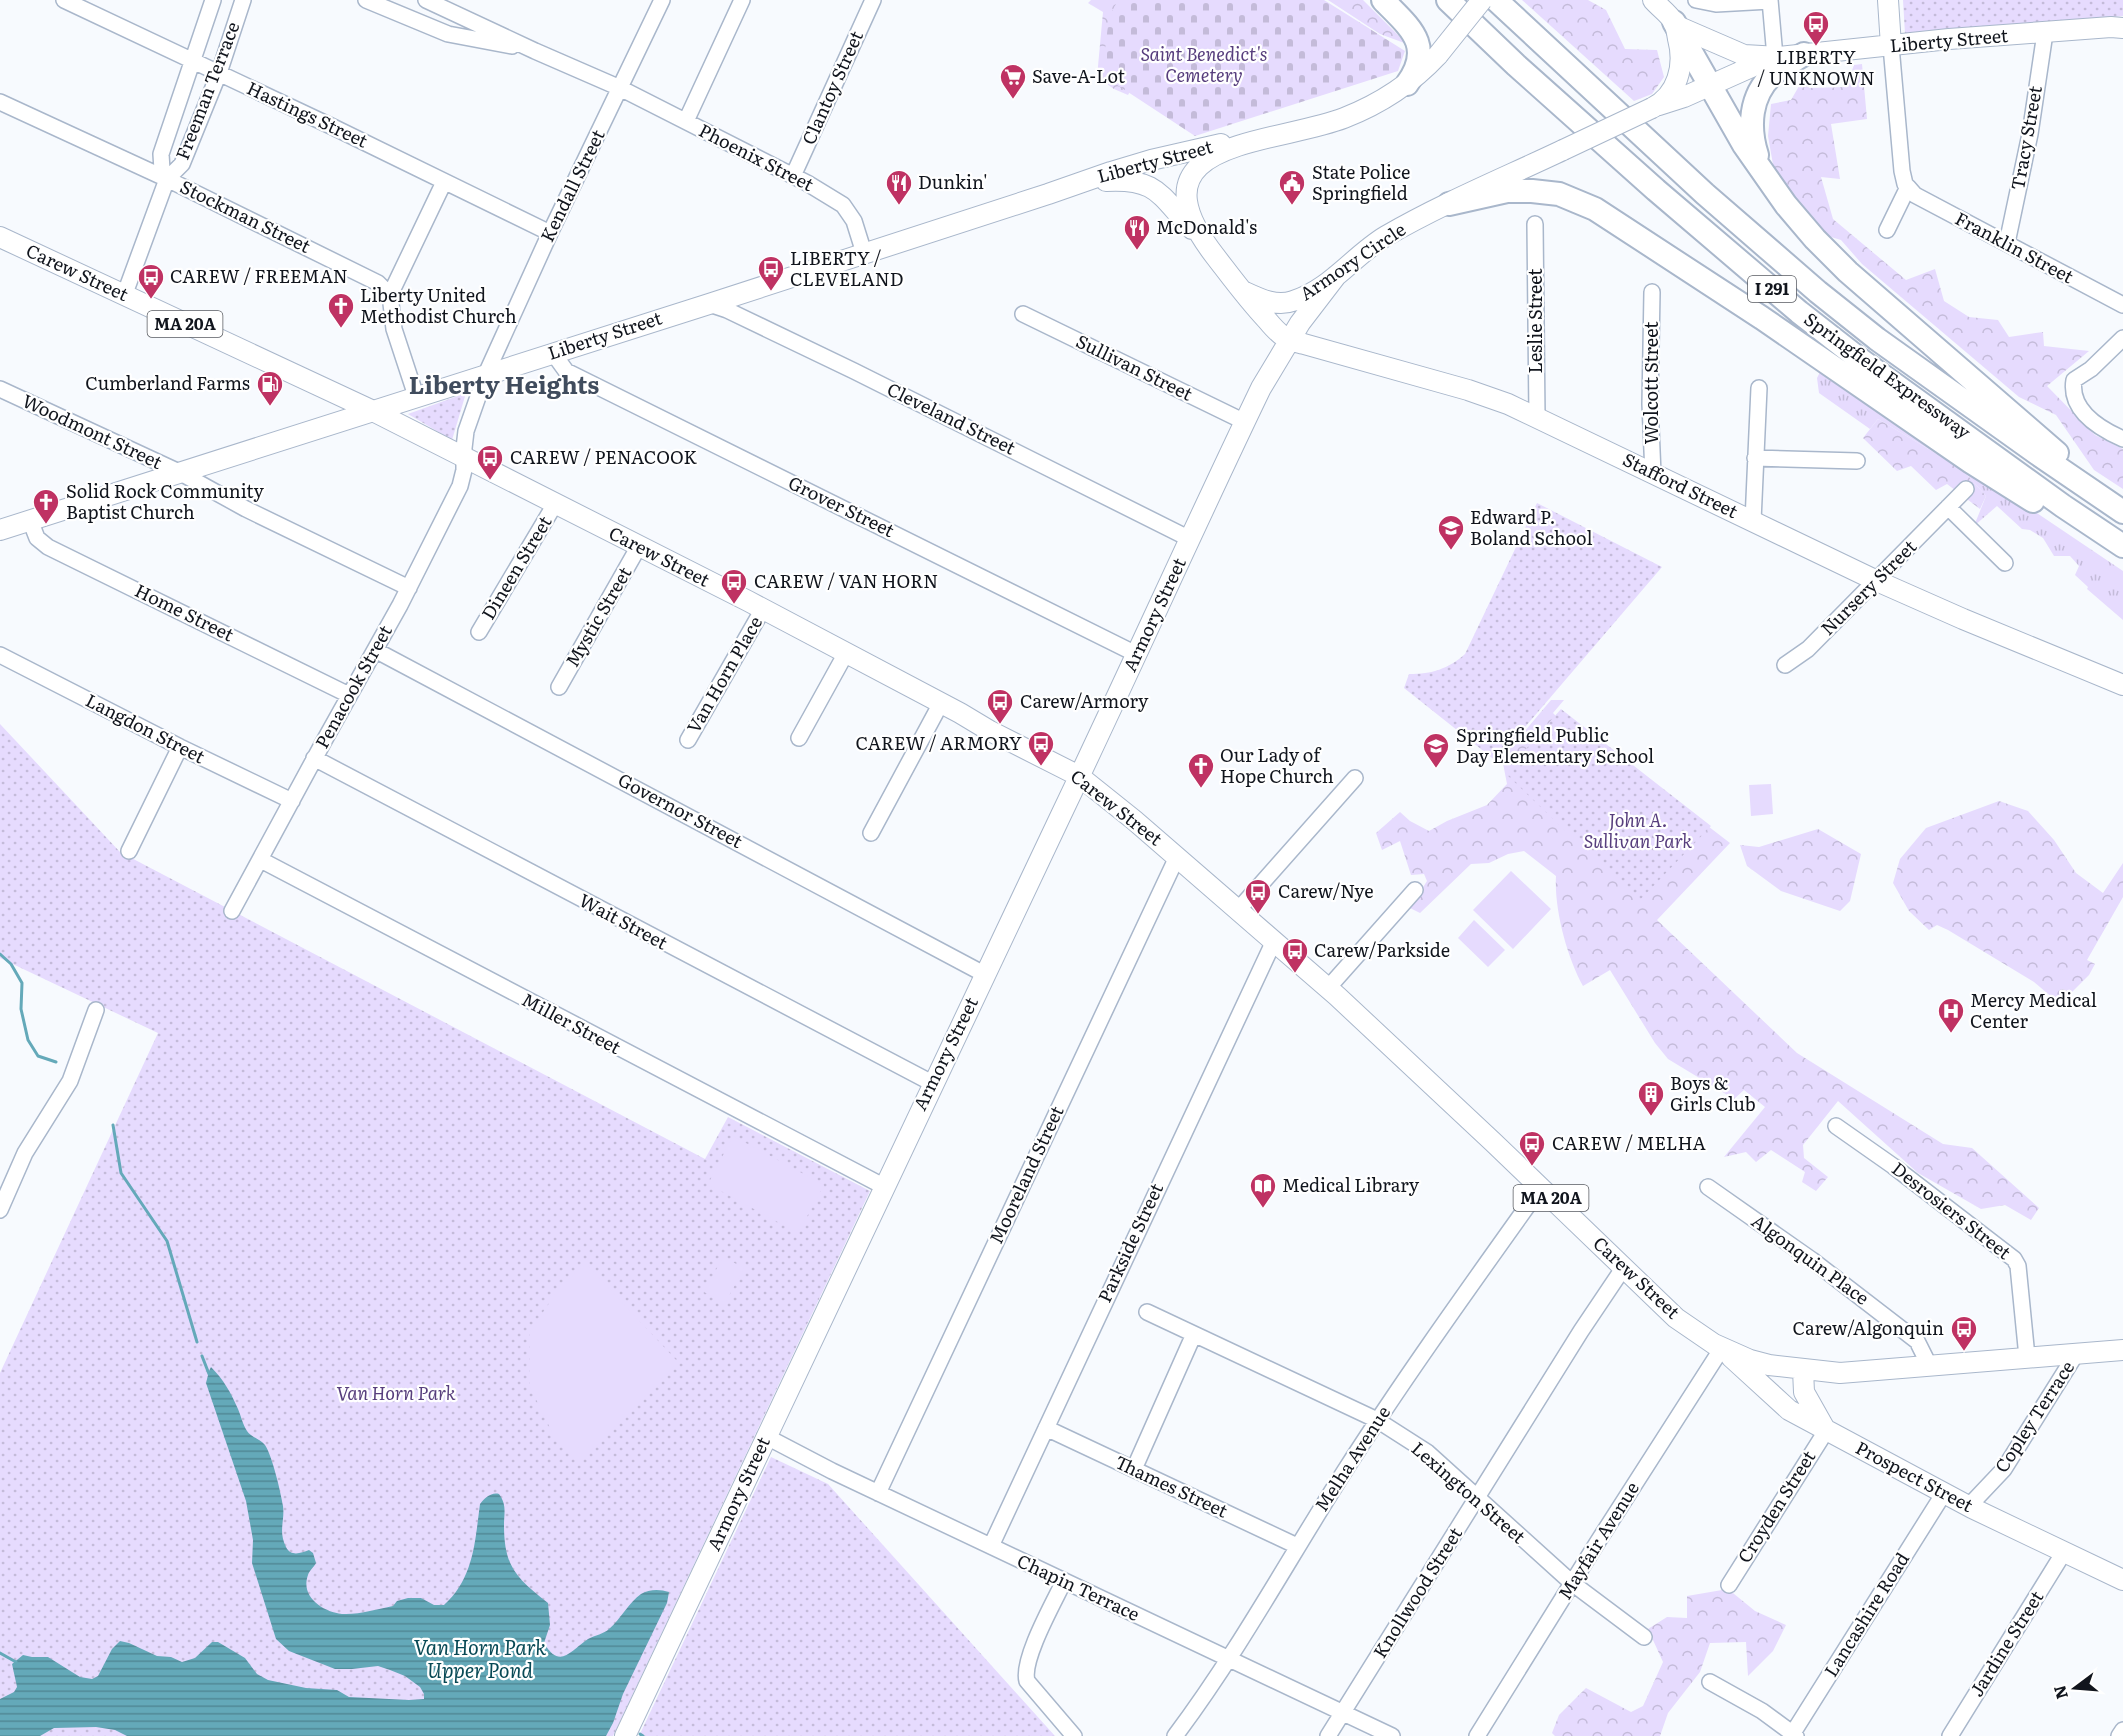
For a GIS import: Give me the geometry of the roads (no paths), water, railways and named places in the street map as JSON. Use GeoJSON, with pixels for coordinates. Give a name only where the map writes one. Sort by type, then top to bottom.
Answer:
{"type":"FeatureCollection","features":[{"type":"Feature","properties":{"kind":"highway"},"geometry":{"type":"LineString","coordinates":[[1383,0],[1418,40],[1419,59],[1416,70],[1407,84]]}},
{"type":"Feature","properties":{"kind":"highway","name":"Springfield Expressway"},"geometry":{"type":"LineString","coordinates":[[1448,0],[1516,65],[1642,178],[1799,312],[1868,365],[2123,548]]}},
{"type":"Feature","properties":{"kind":"highway","name":"Springfield Expressway"},"geometry":{"type":"LineString","coordinates":[[1496,0],[1706,194],[1818,292],[1877,339],[2123,512]]}},
{"type":"Feature","properties":{"kind":"highway"},"geometry":{"type":"LineString","coordinates":[[1676,24],[1744,145],[1786,206],[1815,239],[1848,272],[2025,423],[2123,512]]}},
{"type":"Feature","properties":{"kind":"highway"},"geometry":{"type":"LineString","coordinates":[[1761,171],[1751,131],[1751,115],[1758,94],[1772,75],[1804,54]]}},
{"type":"Feature","properties":{"kind":"highway"},"geometry":{"type":"LineString","coordinates":[[1449,204],[1507,191],[1532,191],[1559,194],[1595,209],[1762,318],[1971,462],[2063,519],[2123,548]]}},
{"type":"Feature","properties":{"kind":"main road"},"geometry":{"type":"LineString","coordinates":[[1247,297],[1201,238],[1188,207],[1187,192],[1191,177],[1199,165],[1208,158],[1239,144],[1335,121],[1377,103],[1407,84],[1438,55],[1482,0]]}},
{"type":"Feature","properties":{"kind":"main road"},"geometry":{"type":"LineString","coordinates":[[1653,0],[1676,24],[1681,54],[1681,70],[1671,90],[1656,106]]}},
{"type":"Feature","properties":{"kind":"main road"},"geometry":{"type":"LineString","coordinates":[[1888,0],[1891,46]]}},
{"type":"Feature","properties":{"kind":"main road","name":"Liberty Street"},"geometry":{"type":"LineString","coordinates":[[1676,24],[1744,56],[1775,57],[1949,39],[2123,28]]}},
{"type":"Feature","properties":{"kind":"main road","name":"Liberty Street"},"geometry":{"type":"LineString","coordinates":[[1656,106],[1684,97],[1775,57]]}},
{"type":"Feature","properties":{"kind":"main road","name":"Armory Circle"},"geometry":{"type":"LineString","coordinates":[[1247,297],[1289,303],[1304,297],[1336,276],[1365,250],[1384,237],[1656,106]]}},
{"type":"Feature","properties":{"kind":"main road","name":"Liberty Street"},"geometry":{"type":"LineString","coordinates":[[0,530],[709,304],[1151,160],[1219,144],[1239,144]]}},
{"type":"Feature","properties":{"kind":"main road","name":"Liberty Street"},"geometry":{"type":"LineString","coordinates":[[1073,186],[1128,180],[1154,188],[1168,200],[1201,238]]}},
{"type":"Feature","properties":{"kind":"main road","name":"Carew Street"},"geometry":{"type":"LineString","coordinates":[[0,237],[371,410],[763,609],[1079,776],[1177,857],[1328,988],[1541,1187],[1676,1318],[1722,1348],[1769,1365],[1840,1373],[2123,1350]]}},
{"type":"Feature","properties":{"kind":"main road","name":"Armory Street"},"geometry":{"type":"LineString","coordinates":[[625,1736],[1268,373],[1310,308],[1336,276]]}},
{"type":"Feature","properties":{"kind":"main road","name":"Armory Street"},"geometry":{"type":"LineString","coordinates":[[1247,297],[1267,339],[1268,373]]}},
{"type":"Feature","properties":{"kind":"main road","name":"Stafford Street"},"geometry":{"type":"LineString","coordinates":[[1247,297],[1280,335],[1289,340],[1475,392],[1537,417],[1877,580],[1963,619],[2123,685]]}},
{"type":"Feature","properties":{"kind":"main road","name":"Prospect Street"},"geometry":{"type":"LineString","coordinates":[[1722,1348],[1790,1410],[1826,1431],[1969,1506],[2123,1580]]}},
{"type":"Feature","properties":{"kind":"main road"},"geometry":{"type":"LineString","coordinates":[[1803,1370],[1804,1392],[1826,1431]]}},
{"type":"Feature","properties":{"kind":"street","name":"Hastings Street"},"geometry":{"type":"LineString","coordinates":[[64,0],[550,233]]}},
{"type":"Feature","properties":{"kind":"street","name":"Freeman Terrace"},"geometry":{"type":"LineString","coordinates":[[167,178],[162,170],[161,154],[213,0]]}},
{"type":"Feature","properties":{"kind":"street","name":"Freeman Terrace"},"geometry":{"type":"LineString","coordinates":[[124,296],[167,178],[182,164],[219,73],[243,0]]}},
{"type":"Feature","properties":{"kind":"street"},"geometry":{"type":"LineString","coordinates":[[366,0],[385,3],[448,34],[535,51]]}},
{"type":"Feature","properties":{"kind":"street"},"geometry":{"type":"LineString","coordinates":[[426,0],[535,51]]}},
{"type":"Feature","properties":{"kind":"street","name":"Kendall Street"},"geometry":{"type":"LineString","coordinates":[[463,458],[466,431],[486,374],[550,233],[662,0]]}},
{"type":"Feature","properties":{"kind":"street"},"geometry":{"type":"LineString","coordinates":[[686,121],[742,0]]}},
{"type":"Feature","properties":{"kind":"street","name":"Clantoy Street"},"geometry":{"type":"LineString","coordinates":[[793,176],[873,0]]}},
{"type":"Feature","properties":{"kind":"street"},"geometry":{"type":"LineString","coordinates":[[1696,0],[1716,4],[1770,1],[1775,57]]}},
{"type":"Feature","properties":{"kind":"street","name":"Tracy Street"},"geometry":{"type":"LineString","coordinates":[[2007,243],[2030,134],[2045,33]]}},
{"type":"Feature","properties":{"kind":"street"},"geometry":{"type":"LineString","coordinates":[[1887,230],[1908,187],[1902,171],[1891,46]]}},
{"type":"Feature","properties":{"kind":"street","name":"Phoenix Street"},"geometry":{"type":"LineString","coordinates":[[535,51],[620,88],[793,176],[843,205],[854,221],[864,253]]}},
{"type":"Feature","properties":{"kind":"street","name":"Stockman Street"},"geometry":{"type":"LineString","coordinates":[[0,102],[167,178],[378,283],[390,295]]}},
{"type":"Feature","properties":{"kind":"street"},"geometry":{"type":"LineString","coordinates":[[416,396],[393,329],[390,295],[444,182]]}},
{"type":"Feature","properties":{"kind":"street","name":"Franklin Street"},"geometry":{"type":"LineString","coordinates":[[1908,187],[1915,195],[2123,305]]}},
{"type":"Feature","properties":{"kind":"street","name":"Leslie Street"},"geometry":{"type":"LineString","coordinates":[[1534,224],[1537,417]]}},
{"type":"Feature","properties":{"kind":"street","name":"Wolcott Street"},"geometry":{"type":"LineString","coordinates":[[1652,292],[1650,404],[1653,474]]}},
{"type":"Feature","properties":{"kind":"street","name":"Cleveland Street"},"geometry":{"type":"LineString","coordinates":[[709,304],[727,310],[854,371],[1191,539]]}},
{"type":"Feature","properties":{"kind":"street","name":"Sullivan Street"},"geometry":{"type":"LineString","coordinates":[[1023,314],[1245,422]]}},
{"type":"Feature","properties":{"kind":"street"},"geometry":{"type":"LineString","coordinates":[[2123,338],[2091,369],[2074,380],[2072,392],[2077,405],[2089,418],[2105,431],[2123,439]]}},
{"type":"Feature","properties":{"kind":"street","name":"Grover Street"},"geometry":{"type":"LineString","coordinates":[[552,353],[566,371],[1136,654]]}},
{"type":"Feature","properties":{"kind":"street"},"geometry":{"type":"LineString","coordinates":[[1753,521],[1759,388]]}},
{"type":"Feature","properties":{"kind":"street","name":"Woodmont Street"},"geometry":{"type":"LineString","coordinates":[[0,389],[179,472],[246,510],[409,588]]}},
{"type":"Feature","properties":{"kind":"street","name":"Penacook Street"},"geometry":{"type":"LineString","coordinates":[[232,911],[409,588],[460,486],[464,470],[463,458]]}},
{"type":"Feature","properties":{"kind":"street"},"geometry":{"type":"LineString","coordinates":[[1755,458],[1857,461]]}},
{"type":"Feature","properties":{"kind":"street","name":"Nursery Street"},"geometry":{"type":"LineString","coordinates":[[1785,665],[1808,649],[1966,489]]}},
{"type":"Feature","properties":{"kind":"street","name":"Dineen Street"},"geometry":{"type":"LineString","coordinates":[[479,632],[555,504]]}},
{"type":"Feature","properties":{"kind":"street"},"geometry":{"type":"LineString","coordinates":[[1948,507],[2005,563]]}},
{"type":"Feature","properties":{"kind":"street","name":"Home Street"},"geometry":{"type":"LineString","coordinates":[[30,520],[37,538],[48,547],[349,695]]}},
{"type":"Feature","properties":{"kind":"street","name":"Mystic Street"},"geometry":{"type":"LineString","coordinates":[[559,687],[639,546]]}},
{"type":"Feature","properties":{"kind":"street","name":"Van Horn Place"},"geometry":{"type":"LineString","coordinates":[[688,740],[763,609]]}},
{"type":"Feature","properties":{"kind":"street","name":"Governor Street"},"geometry":{"type":"LineString","coordinates":[[375,650],[984,974]]}},
{"type":"Feature","properties":{"kind":"street"},"geometry":{"type":"LineString","coordinates":[[799,738],[846,653]]}},
{"type":"Feature","properties":{"kind":"street","name":"Langdon Street"},"geometry":{"type":"LineString","coordinates":[[0,655],[292,801]]}},
{"type":"Feature","properties":{"kind":"street"},"geometry":{"type":"LineString","coordinates":[[871,833],[942,703]]}},
{"type":"Feature","properties":{"kind":"street"},"geometry":{"type":"LineString","coordinates":[[129,851],[180,747]]}},
{"type":"Feature","properties":{"kind":"street","name":"Wait Street"},"geometry":{"type":"LineString","coordinates":[[314,758],[932,1083]]}},
{"type":"Feature","properties":{"kind":"street"},"geometry":{"type":"LineString","coordinates":[[1238,910],[1355,778]]}},
{"type":"Feature","properties":{"kind":"street","name":"Mooreland Street"},"geometry":{"type":"LineString","coordinates":[[878,1493],[1177,857]]}},
{"type":"Feature","properties":{"kind":"street","name":"Miller Street"},"geometry":{"type":"LineString","coordinates":[[261,860],[883,1186]]}},
{"type":"Feature","properties":{"kind":"street"},"geometry":{"type":"LineString","coordinates":[[1328,988],[1415,890]]}},
{"type":"Feature","properties":{"kind":"street","name":"Parkside Street"},"geometry":{"type":"LineString","coordinates":[[991,1546],[1274,941]]}},
{"type":"Feature","properties":{"kind":"street"},"geometry":{"type":"LineString","coordinates":[[0,1210],[6,1178],[25,1153],[70,1081],[96,1010]]}},
{"type":"Feature","properties":{"kind":"street","name":"Desrosiers Street"},"geometry":{"type":"LineString","coordinates":[[1836,1126],[1893,1166],[2014,1259],[2018,1266],[2027,1357]]}},
{"type":"Feature","properties":{"kind":"street","name":"Melha Avenue"},"geometry":{"type":"LineString","coordinates":[[1175,1736],[1228,1660],[1377,1420],[1541,1187]]}},
{"type":"Feature","properties":{"kind":"street","name":"Algonquin Place"},"geometry":{"type":"LineString","coordinates":[[1708,1187],[1812,1260],[1917,1341],[1929,1365]]}},
{"type":"Feature","properties":{"kind":"street","name":"Knollwood Street"},"geometry":{"type":"LineString","coordinates":[[1328,1736],[1623,1267]]}},
{"type":"Feature","properties":{"kind":"street","name":"Lexington Street"},"geometry":{"type":"LineString","coordinates":[[1147,1312],[1377,1420],[1427,1452],[1572,1583],[1644,1637]]}},
{"type":"Feature","properties":{"kind":"street"},"geometry":{"type":"LineString","coordinates":[[1134,1469],[1194,1334]]}},
{"type":"Feature","properties":{"kind":"street","name":"Mayfair Avenue"},"geometry":{"type":"LineString","coordinates":[[1477,1736],[1722,1348]]}},
{"type":"Feature","properties":{"kind":"street","name":"Copley Terrace"},"geometry":{"type":"LineString","coordinates":[[1969,1506],[2004,1468],[2076,1353]]}},
{"type":"Feature","properties":{"kind":"street","name":"Thames Street"},"geometry":{"type":"LineString","coordinates":[[1046,1428],[1297,1546]]}},
{"type":"Feature","properties":{"kind":"street","name":"Croyden Street"},"geometry":{"type":"LineString","coordinates":[[1729,1585],[1826,1431]]}},
{"type":"Feature","properties":{"kind":"street","name":"Chapin Terrace"},"geometry":{"type":"LineString","coordinates":[[765,1436],[878,1493],[1392,1736]]}},
{"type":"Feature","properties":{"kind":"street","name":"Lancashire Road"},"geometry":{"type":"LineString","coordinates":[[1793,1735],[1944,1493]]}},
{"type":"Feature","properties":{"kind":"street","name":"Jardine Street"},"geometry":{"type":"LineString","coordinates":[[1950,1736],[2064,1552]]}},
{"type":"Feature","properties":{"kind":"street"},"geometry":{"type":"LineString","coordinates":[[1064,1581],[1028,1659],[1025,1675],[1027,1681],[1074,1736]]}},
{"type":"Feature","properties":{"kind":"street"},"geometry":{"type":"LineString","coordinates":[[1710,1682],[1762,1711],[1793,1735]]}},
{"type":"Feature","properties":{"kind":"street"},"geometry":{"type":"LineString","coordinates":[[2119,1736],[2123,1730]]}},
{"type":"Feature","properties":{"kind":"water","name":"Van Horn Park Upper Pond"},"geometry":{"type":"Polygon","coordinates":[[[211,1367],[230,1392],[247,1431],[263,1443],[268,1450],[283,1506],[282,1531],[286,1547],[291,1552],[309,1550],[313,1553],[316,1563],[308,1575],[307,1590],[321,1607],[335,1613],[361,1613],[393,1606],[397,1601],[408,1598],[421,1598],[434,1605],[444,1605],[462,1583],[467,1571],[474,1545],[480,1504],[493,1494],[499,1494],[504,1505],[505,1540],[514,1571],[548,1603],[550,1625],[544,1643],[555,1655],[565,1656],[588,1639],[607,1631],[641,1594],[655,1590],[669,1592],[667,1603],[623,1694],[606,1736],[127,1736],[115,1730],[96,1727],[54,1728],[40,1736],[0,1736],[0,1699],[14,1692],[17,1687],[12,1664],[23,1655],[48,1657],[80,1677],[92,1679],[98,1676],[112,1649],[120,1641],[157,1656],[171,1657],[182,1662],[195,1658],[212,1642],[218,1642],[245,1658],[257,1674],[268,1680],[306,1688],[337,1690],[349,1697],[424,1699],[420,1687],[405,1676],[378,1666],[335,1669],[289,1651],[276,1639],[252,1563],[253,1540],[246,1501],[206,1383],[211,1367]]]}},
{"type":"Feature","properties":{"kind":"waterway"},"geometry":{"type":"LineString","coordinates":[[0,954],[11,964],[22,983],[21,1009],[28,1040],[38,1056],[56,1062]]}},
{"type":"Feature","properties":{"kind":"waterway"},"geometry":{"type":"LineString","coordinates":[[113,1125],[121,1173],[167,1241],[197,1342]]}},
{"type":"Feature","properties":{"kind":"waterway"},"geometry":{"type":"LineString","coordinates":[[202,1356],[209,1374]]}},
{"type":"Feature","properties":{"kind":"waterway"},"geometry":{"type":"LineString","coordinates":[[0,1653],[16,1662]]}},
{"type":"Feature","properties":{"kind":"place","name":"LIBERTY / UNKNOWN"},"geometry":{"type":"Point","coordinates":[1816,47]}},
{"type":"Feature","properties":{"kind":"place","name":"Save-A-Lot"},"geometry":{"type":"Point","coordinates":[1013,100]}},
{"type":"Feature","properties":{"kind":"place","name":"Dunkin'"},"geometry":{"type":"Point","coordinates":[899,206]}},
{"type":"Feature","properties":{"kind":"place","name":"State Police Springfield"},"geometry":{"type":"Point","coordinates":[1292,206]}},
{"type":"Feature","properties":{"kind":"place","name":"McDonald's"},"geometry":{"type":"Point","coordinates":[1137,251]}},
{"type":"Feature","properties":{"kind":"place","name":"LIBERTY / CLEVELAND"},"geometry":{"type":"Point","coordinates":[771,292]}},
{"type":"Feature","properties":{"kind":"place","name":"CAREW / FREEMAN"},"geometry":{"type":"Point","coordinates":[151,300]}},
{"type":"Feature","properties":{"kind":"place","name":"Liberty United Methodist Church"},"geometry":{"type":"Point","coordinates":[341,329]}},
{"type":"Feature","properties":{"kind":"place","name":"Cumberland Farms"},"geometry":{"type":"Point","coordinates":[270,407]}},
{"type":"Feature","properties":{"kind":"place","name":"CAREW / PENACOOK"},"geometry":{"type":"Point","coordinates":[490,481]}},
{"type":"Feature","properties":{"kind":"place","name":"Solid Rock Community Baptist Church"},"geometry":{"type":"Point","coordinates":[46,525]}},
{"type":"Feature","properties":{"kind":"place","name":"Edward P. Boland School"},"geometry":{"type":"Point","coordinates":[1451,551]}},
{"type":"Feature","properties":{"kind":"place","name":"CAREW / VAN HORN"},"geometry":{"type":"Point","coordinates":[734,605]}},
{"type":"Feature","properties":{"kind":"place","name":"Carew/Armory"},"geometry":{"type":"Point","coordinates":[1000,725]}},
{"type":"Feature","properties":{"kind":"place","name":"CAREW / ARMORY"},"geometry":{"type":"Point","coordinates":[1041,767]}},
{"type":"Feature","properties":{"kind":"place","name":"Springfield Public Day Elementary School"},"geometry":{"type":"Point","coordinates":[1436,769]}},
{"type":"Feature","properties":{"kind":"place","name":"Our Lady of Hope Church"},"geometry":{"type":"Point","coordinates":[1201,789]}},
{"type":"Feature","properties":{"kind":"place","name":"Carew/Nye"},"geometry":{"type":"Point","coordinates":[1258,915]}},
{"type":"Feature","properties":{"kind":"place","name":"Carew/Parkside"},"geometry":{"type":"Point","coordinates":[1295,974]}},
{"type":"Feature","properties":{"kind":"place","name":"Mercy Medical Center"},"geometry":{"type":"Point","coordinates":[1951,1034]}},
{"type":"Feature","properties":{"kind":"place","name":"Boys & Girls Club"},"geometry":{"type":"Point","coordinates":[1651,1117]}},
{"type":"Feature","properties":{"kind":"place","name":"CAREW / MELHA"},"geometry":{"type":"Point","coordinates":[1532,1167]}},
{"type":"Feature","properties":{"kind":"place","name":"Medical Library"},"geometry":{"type":"Point","coordinates":[1263,1209]}},
{"type":"Feature","properties":{"kind":"place","name":"Carew/Algonquin"},"geometry":{"type":"Point","coordinates":[1964,1352]}},
{"type":"Feature","properties":{"kind":"district","name":"Liberty Heights"},"geometry":{"type":"Point","coordinates":[504,386]}},
{"type":"Feature","properties":{"kind":"park label","name":"Saint Benedict's Cemetery"},"geometry":{"type":"Point","coordinates":[1204,65]}},
{"type":"Feature","properties":{"kind":"park label","name":"John A. Sullivan Park"},"geometry":{"type":"Point","coordinates":[1638,831]}},
{"type":"Feature","properties":{"kind":"park label","name":"Van Horn Park"},"geometry":{"type":"Point","coordinates":[396,1394]}}]}
